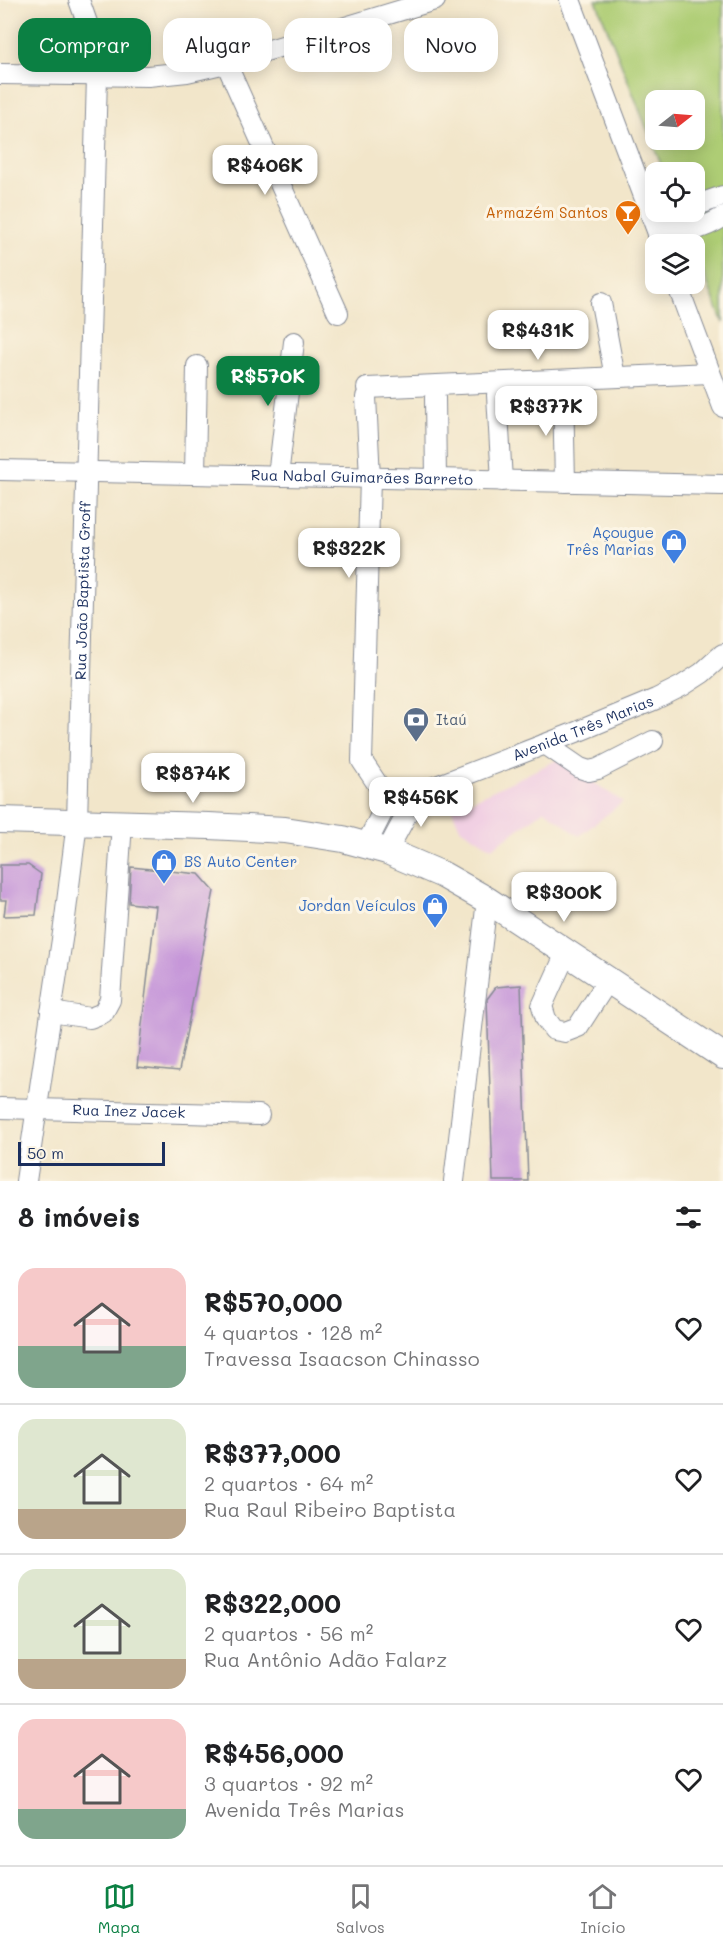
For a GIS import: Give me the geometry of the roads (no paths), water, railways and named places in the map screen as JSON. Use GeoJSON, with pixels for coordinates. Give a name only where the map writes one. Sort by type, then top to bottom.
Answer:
{"type":"FeatureCollection","features":[{"type":"Feature","properties":{"kind":"main road"},"geometry":{"type":"LineString","coordinates":[[0,820],[285,830],[343,838],[377,848],[443,875],[487,900],[723,1056]]}},
{"type":"Feature","properties":{"kind":"street","name":"Rua João Baptista Groff"},"geometry":{"type":"LineString","coordinates":[[26,1181],[77,822],[97,76],[92,34],[79,0]]}},
{"type":"Feature","properties":{"kind":"street"},"geometry":{"type":"LineString","coordinates":[[272,49],[435,0]]}},
{"type":"Feature","properties":{"kind":"street"},"geometry":{"type":"LineString","coordinates":[[570,0],[658,234]]}},
{"type":"Feature","properties":{"kind":"street"},"geometry":{"type":"LineString","coordinates":[[0,74],[97,76],[169,75],[183,72]]}},
{"type":"Feature","properties":{"kind":"street"},"geometry":{"type":"LineString","coordinates":[[230,72],[338,313]]}},
{"type":"Feature","properties":{"kind":"street"},"geometry":{"type":"LineString","coordinates":[[705,202],[723,196]]}},
{"type":"Feature","properties":{"kind":"street"},"geometry":{"type":"LineString","coordinates":[[680,234],[704,228],[723,218]]}},
{"type":"Feature","properties":{"kind":"street"},"geometry":{"type":"LineString","coordinates":[[681,294],[723,407]]}},
{"type":"Feature","properties":{"kind":"street"},"geometry":{"type":"LineString","coordinates":[[601,303],[615,377]]}},
{"type":"Feature","properties":{"kind":"street"},"geometry":{"type":"LineString","coordinates":[[278,476],[294,342]]}},
{"type":"Feature","properties":{"kind":"street"},"geometry":{"type":"LineString","coordinates":[[195,474],[197,366]]}},
{"type":"Feature","properties":{"kind":"street"},"geometry":{"type":"LineString","coordinates":[[395,802],[378,785],[362,761],[370,478],[366,393],[710,373]]}},
{"type":"Feature","properties":{"kind":"street"},"geometry":{"type":"LineString","coordinates":[[563,392],[565,482]]}},
{"type":"Feature","properties":{"kind":"street"},"geometry":{"type":"LineString","coordinates":[[497,395],[502,481]]}},
{"type":"Feature","properties":{"kind":"street"},"geometry":{"type":"LineString","coordinates":[[435,397],[436,479]]}},
{"type":"Feature","properties":{"kind":"street","name":"Rua Nabal Guimarães Barreto"},"geometry":{"type":"LineString","coordinates":[[0,470],[723,485]]}},
{"type":"Feature","properties":{"kind":"street","name":"Avenida Três Marias"},"geometry":{"type":"LineString","coordinates":[[377,848],[383,811],[395,802],[545,744],[682,686],[702,673],[723,654]]}},
{"type":"Feature","properties":{"kind":"street"},"geometry":{"type":"LineString","coordinates":[[545,744],[580,768],[589,771],[598,769],[653,741]]}},
{"type":"Feature","properties":{"kind":"street","name":"Avenida Três Marias"},"geometry":{"type":"LineString","coordinates":[[377,848],[416,802],[434,787]]}},
{"type":"Feature","properties":{"kind":"street"},"geometry":{"type":"LineString","coordinates":[[51,1012],[90,1018],[103,1013],[110,1000],[122,824]]}},
{"type":"Feature","properties":{"kind":"street"},"geometry":{"type":"LineString","coordinates":[[454,1181],[487,900]]}},
{"type":"Feature","properties":{"kind":"street"},"geometry":{"type":"LineString","coordinates":[[567,951],[542,1006],[554,1030],[566,1032],[578,1027],[609,979]]}},
{"type":"Feature","properties":{"kind":"street","name":"Rua Inez Jacek"},"geometry":{"type":"LineString","coordinates":[[0,1108],[259,1115]]}},
{"type":"Feature","properties":{"kind":"place","name":"Armazém Santos"},"geometry":{"type":"Point","coordinates":[628,236]}},
{"type":"Feature","properties":{"kind":"place","name":"Açougue Três Marias"},"geometry":{"type":"Point","coordinates":[674,565]}},
{"type":"Feature","properties":{"kind":"place","name":"Itaú"},"geometry":{"type":"Point","coordinates":[416,743]}},
{"type":"Feature","properties":{"kind":"place","name":"BS Auto Center"},"geometry":{"type":"Point","coordinates":[164,885]}},
{"type":"Feature","properties":{"kind":"place","name":"Jordan Veículos"},"geometry":{"type":"Point","coordinates":[435,929]}}]}
